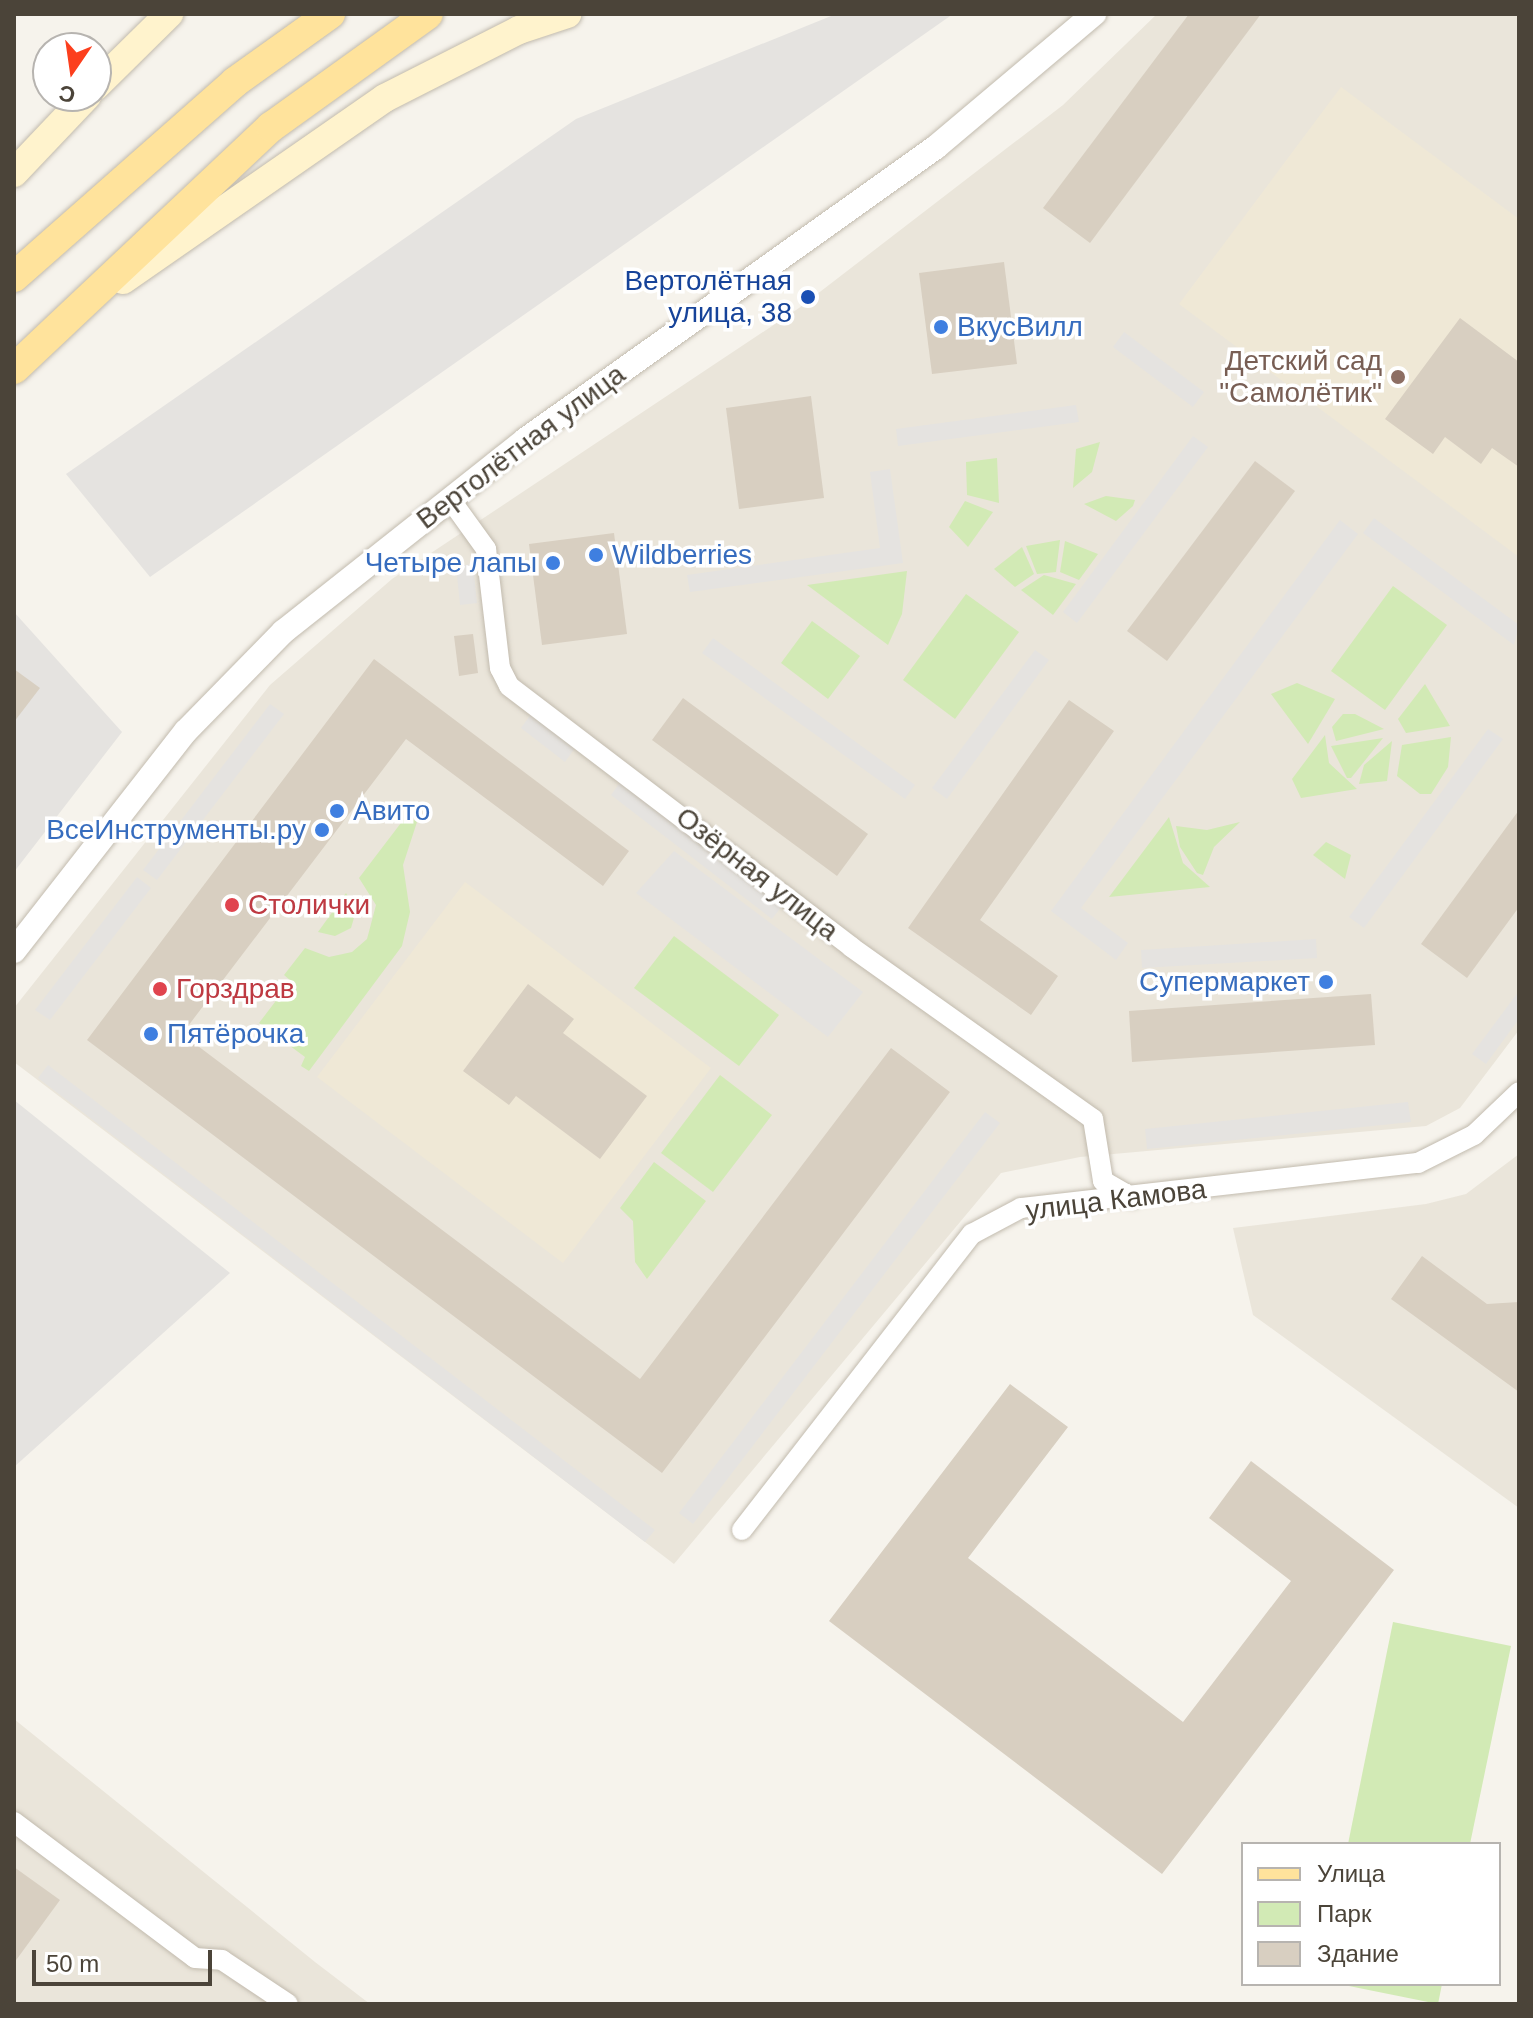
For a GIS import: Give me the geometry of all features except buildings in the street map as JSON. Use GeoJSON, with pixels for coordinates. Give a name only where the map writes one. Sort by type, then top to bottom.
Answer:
{"type":"FeatureCollection","features":[{"type":"Feature","properties":{"kind":"main road"},"geometry":{"type":"LineString","coordinates":[[112,70],[169,14]]}},
{"type":"Feature","properties":{"kind":"main road"},"geometry":{"type":"LineString","coordinates":[[14,277],[235,82],[330,14]]}},
{"type":"Feature","properties":{"kind":"main road"},"geometry":{"type":"LineString","coordinates":[[14,369],[271,127],[428,14]]}},
{"type":"Feature","properties":{"kind":"main road"},"geometry":{"type":"LineString","coordinates":[[48,334],[385,98],[519,30],[567,14]]}},
{"type":"Feature","properties":{"kind":"main road"},"geometry":{"type":"LineString","coordinates":[[14,173],[72,112]]}},
{"type":"Feature","properties":{"kind":"street","name":"Вертолётная улица"},"geometry":{"type":"LineString","coordinates":[[14,951],[197,720],[283,632],[450,499],[936,147],[1094,14]]}},
{"type":"Feature","properties":{"kind":"street","name":"Озёрная улица"},"geometry":{"type":"LineString","coordinates":[[450,499],[486,549],[500,668],[509,686],[863,956],[1093,1119],[1103,1181],[1132,1198]]}},
{"type":"Feature","properties":{"kind":"street","name":"улица Камова"},"geometry":{"type":"LineString","coordinates":[[742,1530],[972,1234],[1021,1208],[1132,1198],[1418,1163],[1474,1135],[1519,1092]]}},
{"type":"Feature","properties":{"kind":"street"},"geometry":{"type":"LineString","coordinates":[[14,1822],[195,1958],[222,1960],[288,2004]]}},
{"type":"Feature","properties":{"kind":"shaded area"},"geometry":{"type":"Polygon","coordinates":[[[836,14],[953,14],[150,577],[66,474],[576,119],[836,14]]]}},
{"type":"Feature","properties":{"kind":"shaded area"},"geometry":{"type":"Polygon","coordinates":[[[1157,14],[1519,14],[1519,1030],[1460,1108],[1426,1126],[1080,1157],[1001,1173],[674,1564],[14,1062],[14,1008],[270,685],[392,579],[799,308],[1063,105],[1157,14]]]}},
{"type":"Feature","properties":{"kind":"shaded area","name":"Детский сад \"Самолётик\""},"geometry":{"type":"Polygon","coordinates":[[[1341,87],[1519,219],[1519,557],[1179,304],[1341,87]]]}},
{"type":"Feature","properties":{"kind":"shaded area"},"geometry":{"type":"Polygon","coordinates":[[[1124,332],[1204,392],[1193,407],[1113,347],[1124,332]]]}},
{"type":"Feature","properties":{"kind":"shaded area"},"geometry":{"type":"Polygon","coordinates":[[[1076,405],[1079,422],[898,446],[896,429],[1076,405]]]}},
{"type":"Feature","properties":{"kind":"shaded area"},"geometry":{"type":"Polygon","coordinates":[[[1193,436],[1208,447],[1077,623],[1063,612],[1193,436]]]}},
{"type":"Feature","properties":{"kind":"shaded area"},"geometry":{"type":"Polygon","coordinates":[[[890,469],[903,563],[690,592],[687,575],[880,548],[870,472],[890,469]]]}},
{"type":"Feature","properties":{"kind":"shaded area"},"geometry":{"type":"Polygon","coordinates":[[[1374,518],[1519,625],[1514,645],[1363,533],[1374,518]]]}},
{"type":"Feature","properties":{"kind":"shaded area"},"geometry":{"type":"Polygon","coordinates":[[[1340,520],[1358,534],[1081,908],[1128,943],[1116,960],[1051,911],[1340,520]]]}},
{"type":"Feature","properties":{"kind":"shaded area"},"geometry":{"type":"Polygon","coordinates":[[[473,564],[477,603],[460,605],[456,566],[473,564]]]}},
{"type":"Feature","properties":{"kind":"shaded area"},"geometry":{"type":"Polygon","coordinates":[[[14,612],[122,732],[14,872],[14,612]]]}},
{"type":"Feature","properties":{"kind":"shaded area"},"geometry":{"type":"Polygon","coordinates":[[[713,638],[915,785],[905,799],[702,653],[713,638]]]}},
{"type":"Feature","properties":{"kind":"shaded area"},"geometry":{"type":"Polygon","coordinates":[[[1035,650],[1049,660],[947,799],[932,788],[1035,650]]]}},
{"type":"Feature","properties":{"kind":"shaded area"},"geometry":{"type":"Polygon","coordinates":[[[270,704],[284,714],[157,880],[143,870],[270,704]]]}},
{"type":"Feature","properties":{"kind":"shaded area"},"geometry":{"type":"Polygon","coordinates":[[[531,714],[575,748],[565,762],[521,728],[531,714]]]}},
{"type":"Feature","properties":{"kind":"shaded area"},"geometry":{"type":"Polygon","coordinates":[[[1488,729],[1503,739],[1364,928],[1349,917],[1488,729]]]}},
{"type":"Feature","properties":{"kind":"shaded area"},"geometry":{"type":"Polygon","coordinates":[[[621,781],[782,906],[772,919],[611,795],[621,781]]]}},
{"type":"Feature","properties":{"kind":"shaded area"},"geometry":{"type":"Polygon","coordinates":[[[674,851],[863,992],[828,1037],[636,893],[674,851]]]}},
{"type":"Feature","properties":{"kind":"shaded area"},"geometry":{"type":"Polygon","coordinates":[[[137,877],[151,888],[50,1020],[35,1010],[137,877]]]}},
{"type":"Feature","properties":{"kind":"shaded area"},"geometry":{"type":"Polygon","coordinates":[[[465,882],[711,1068],[563,1263],[317,1077],[465,882]]]}},
{"type":"Feature","properties":{"kind":"shaded area"},"geometry":{"type":"Polygon","coordinates":[[[1316,939],[1317,958],[1142,968],[1141,950],[1316,939]]]}},
{"type":"Feature","properties":{"kind":"shaded area"},"geometry":{"type":"Polygon","coordinates":[[[1519,991],[1519,1019],[1486,1064],[1472,1054],[1519,991]]]}},
{"type":"Feature","properties":{"kind":"shaded area"},"geometry":{"type":"Polygon","coordinates":[[[48,1065],[655,1530],[645,1542],[38,1078],[48,1065]]]}},
{"type":"Feature","properties":{"kind":"shaded area"},"geometry":{"type":"Polygon","coordinates":[[[14,1100],[230,1273],[14,1467],[14,1100]]]}},
{"type":"Feature","properties":{"kind":"shaded area"},"geometry":{"type":"Polygon","coordinates":[[[1408,1102],[1411,1122],[1147,1149],[1145,1129],[1408,1102]]]}},
{"type":"Feature","properties":{"kind":"shaded area"},"geometry":{"type":"Polygon","coordinates":[[[985,1112],[1000,1123],[693,1524],[679,1513],[985,1112]]]}},
{"type":"Feature","properties":{"kind":"shaded area"},"geometry":{"type":"Polygon","coordinates":[[[1519,1154],[1519,1508],[1253,1315],[1233,1228],[1426,1204],[1466,1194],[1519,1154]]]}},
{"type":"Feature","properties":{"kind":"shaded area"},"geometry":{"type":"Polygon","coordinates":[[[14,1719],[315,1962],[370,2004],[14,2004],[14,1719]]]}},
{"type":"Feature","properties":{"kind":"green space"},"geometry":{"type":"Polygon","coordinates":[[[1100,442],[1092,472],[1073,488],[1076,449],[1100,442]]]}},
{"type":"Feature","properties":{"kind":"green space"},"geometry":{"type":"Polygon","coordinates":[[[997,458],[999,503],[967,495],[966,462],[997,458]]]}},
{"type":"Feature","properties":{"kind":"green space"},"geometry":{"type":"Polygon","coordinates":[[[1106,496],[1135,500],[1133,506],[1116,521],[1084,504],[1106,496]]]}},
{"type":"Feature","properties":{"kind":"green space"},"geometry":{"type":"Polygon","coordinates":[[[965,501],[993,512],[968,547],[949,527],[965,501]]]}},
{"type":"Feature","properties":{"kind":"green space"},"geometry":{"type":"Polygon","coordinates":[[[1060,540],[1056,572],[1037,574],[1026,546],[1060,540]]]}},
{"type":"Feature","properties":{"kind":"green space"},"geometry":{"type":"Polygon","coordinates":[[[1065,541],[1098,554],[1079,580],[1060,572],[1065,541]]]}},
{"type":"Feature","properties":{"kind":"green space"},"geometry":{"type":"Polygon","coordinates":[[[1022,547],[1034,574],[1015,587],[994,569],[1022,547]]]}},
{"type":"Feature","properties":{"kind":"green space"},"geometry":{"type":"Polygon","coordinates":[[[907,571],[902,614],[888,645],[807,585],[907,571]]]}},
{"type":"Feature","properties":{"kind":"green space"},"geometry":{"type":"Polygon","coordinates":[[[1044,575],[1076,584],[1053,615],[1021,590],[1044,575]]]}},
{"type":"Feature","properties":{"kind":"green space"},"geometry":{"type":"Polygon","coordinates":[[[1393,586],[1447,625],[1385,710],[1331,671],[1393,586]]]}},
{"type":"Feature","properties":{"kind":"green space"},"geometry":{"type":"Polygon","coordinates":[[[966,594],[1019,632],[955,719],[903,680],[966,594]]]}},
{"type":"Feature","properties":{"kind":"green space"},"geometry":{"type":"Polygon","coordinates":[[[812,621],[860,656],[828,699],[781,663],[812,621]]]}},
{"type":"Feature","properties":{"kind":"green space"},"geometry":{"type":"Polygon","coordinates":[[[1297,683],[1335,699],[1308,744],[1271,694],[1297,683]]]}},
{"type":"Feature","properties":{"kind":"green space"},"geometry":{"type":"Polygon","coordinates":[[[1425,684],[1450,726],[1406,733],[1398,719],[1425,684]]]}},
{"type":"Feature","properties":{"kind":"green space"},"geometry":{"type":"Polygon","coordinates":[[[1343,714],[1355,714],[1384,729],[1336,741],[1332,727],[1343,714]]]}},
{"type":"Feature","properties":{"kind":"green space"},"geometry":{"type":"Polygon","coordinates":[[[1325,735],[1329,763],[1357,789],[1301,798],[1292,779],[1325,735]]]}},
{"type":"Feature","properties":{"kind":"green space"},"geometry":{"type":"Polygon","coordinates":[[[1451,737],[1448,767],[1431,794],[1420,794],[1397,776],[1402,745],[1451,737]]]}},
{"type":"Feature","properties":{"kind":"green space"},"geometry":{"type":"Polygon","coordinates":[[[1383,738],[1351,778],[1347,778],[1331,746],[1383,738]]]}},
{"type":"Feature","properties":{"kind":"green space"},"geometry":{"type":"Polygon","coordinates":[[[1392,741],[1387,781],[1359,784],[1364,765],[1392,741]]]}},
{"type":"Feature","properties":{"kind":"green space"},"geometry":{"type":"Polygon","coordinates":[[[407,815],[417,822],[403,865],[410,912],[402,946],[309,1071],[301,1066],[305,1057],[259,1023],[291,981],[284,975],[305,948],[329,957],[352,952],[367,939],[376,905],[359,878],[407,815]]]}},
{"type":"Feature","properties":{"kind":"green space"},"geometry":{"type":"Polygon","coordinates":[[[1169,817],[1183,863],[1210,887],[1109,897],[1169,817]]]}},
{"type":"Feature","properties":{"kind":"green space"},"geometry":{"type":"Polygon","coordinates":[[[1240,822],[1214,847],[1203,875],[1197,873],[1180,847],[1176,826],[1207,830],[1240,822]]]}},
{"type":"Feature","properties":{"kind":"green space"},"geometry":{"type":"Polygon","coordinates":[[[1326,842],[1351,855],[1345,879],[1313,855],[1326,842]]]}},
{"type":"Feature","properties":{"kind":"green space"},"geometry":{"type":"Polygon","coordinates":[[[346,893],[356,911],[351,928],[335,936],[318,932],[346,893]]]}},
{"type":"Feature","properties":{"kind":"green space"},"geometry":{"type":"Polygon","coordinates":[[[674,936],[779,1015],[739,1066],[634,988],[674,936]]]}},
{"type":"Feature","properties":{"kind":"green space"},"geometry":{"type":"Polygon","coordinates":[[[720,1075],[772,1115],[713,1192],[661,1153],[720,1075]]]}},
{"type":"Feature","properties":{"kind":"green space"},"geometry":{"type":"Polygon","coordinates":[[[654,1162],[706,1201],[647,1279],[635,1262],[633,1221],[620,1208],[654,1162]]]}},
{"type":"Feature","properties":{"kind":"green space"},"geometry":{"type":"Polygon","coordinates":[[[1393,1622],[1511,1646],[1470,1842],[1348,1842],[1393,1622]]]}},
{"type":"Feature","properties":{"kind":"green space"},"geometry":{"type":"Polygon","coordinates":[[[1349,1986],[1442,1986],[1438,2004],[1349,1986]]]}},
{"type":"Feature","properties":{"kind":"place","name":"Вертолётная улица, 38"},"geometry":{"type":"Point","coordinates":[808,297]}},
{"type":"Feature","properties":{"kind":"place","name":"ВкусВилл"},"geometry":{"type":"Point","coordinates":[941,327]}},
{"type":"Feature","properties":{"kind":"place","name":"Детский сад \"Самолётик\""},"geometry":{"type":"Point","coordinates":[1398,377]}},
{"type":"Feature","properties":{"kind":"place","name":"Wildberries"},"geometry":{"type":"Point","coordinates":[596,555]}},
{"type":"Feature","properties":{"kind":"place","name":"Четыре лапы"},"geometry":{"type":"Point","coordinates":[553,563]}},
{"type":"Feature","properties":{"kind":"place","name":"Авито"},"geometry":{"type":"Point","coordinates":[337,811]}},
{"type":"Feature","properties":{"kind":"place","name":"ВсеИнструменты.ру"},"geometry":{"type":"Point","coordinates":[322,830]}},
{"type":"Feature","properties":{"kind":"place","name":"Столички"},"geometry":{"type":"Point","coordinates":[232,905]}},
{"type":"Feature","properties":{"kind":"place","name":"Супермаркет"},"geometry":{"type":"Point","coordinates":[1326,982]}},
{"type":"Feature","properties":{"kind":"place","name":"Горздрав"},"geometry":{"type":"Point","coordinates":[160,989]}},
{"type":"Feature","properties":{"kind":"place","name":"Пятёрочка"},"geometry":{"type":"Point","coordinates":[151,1034]}}]}
